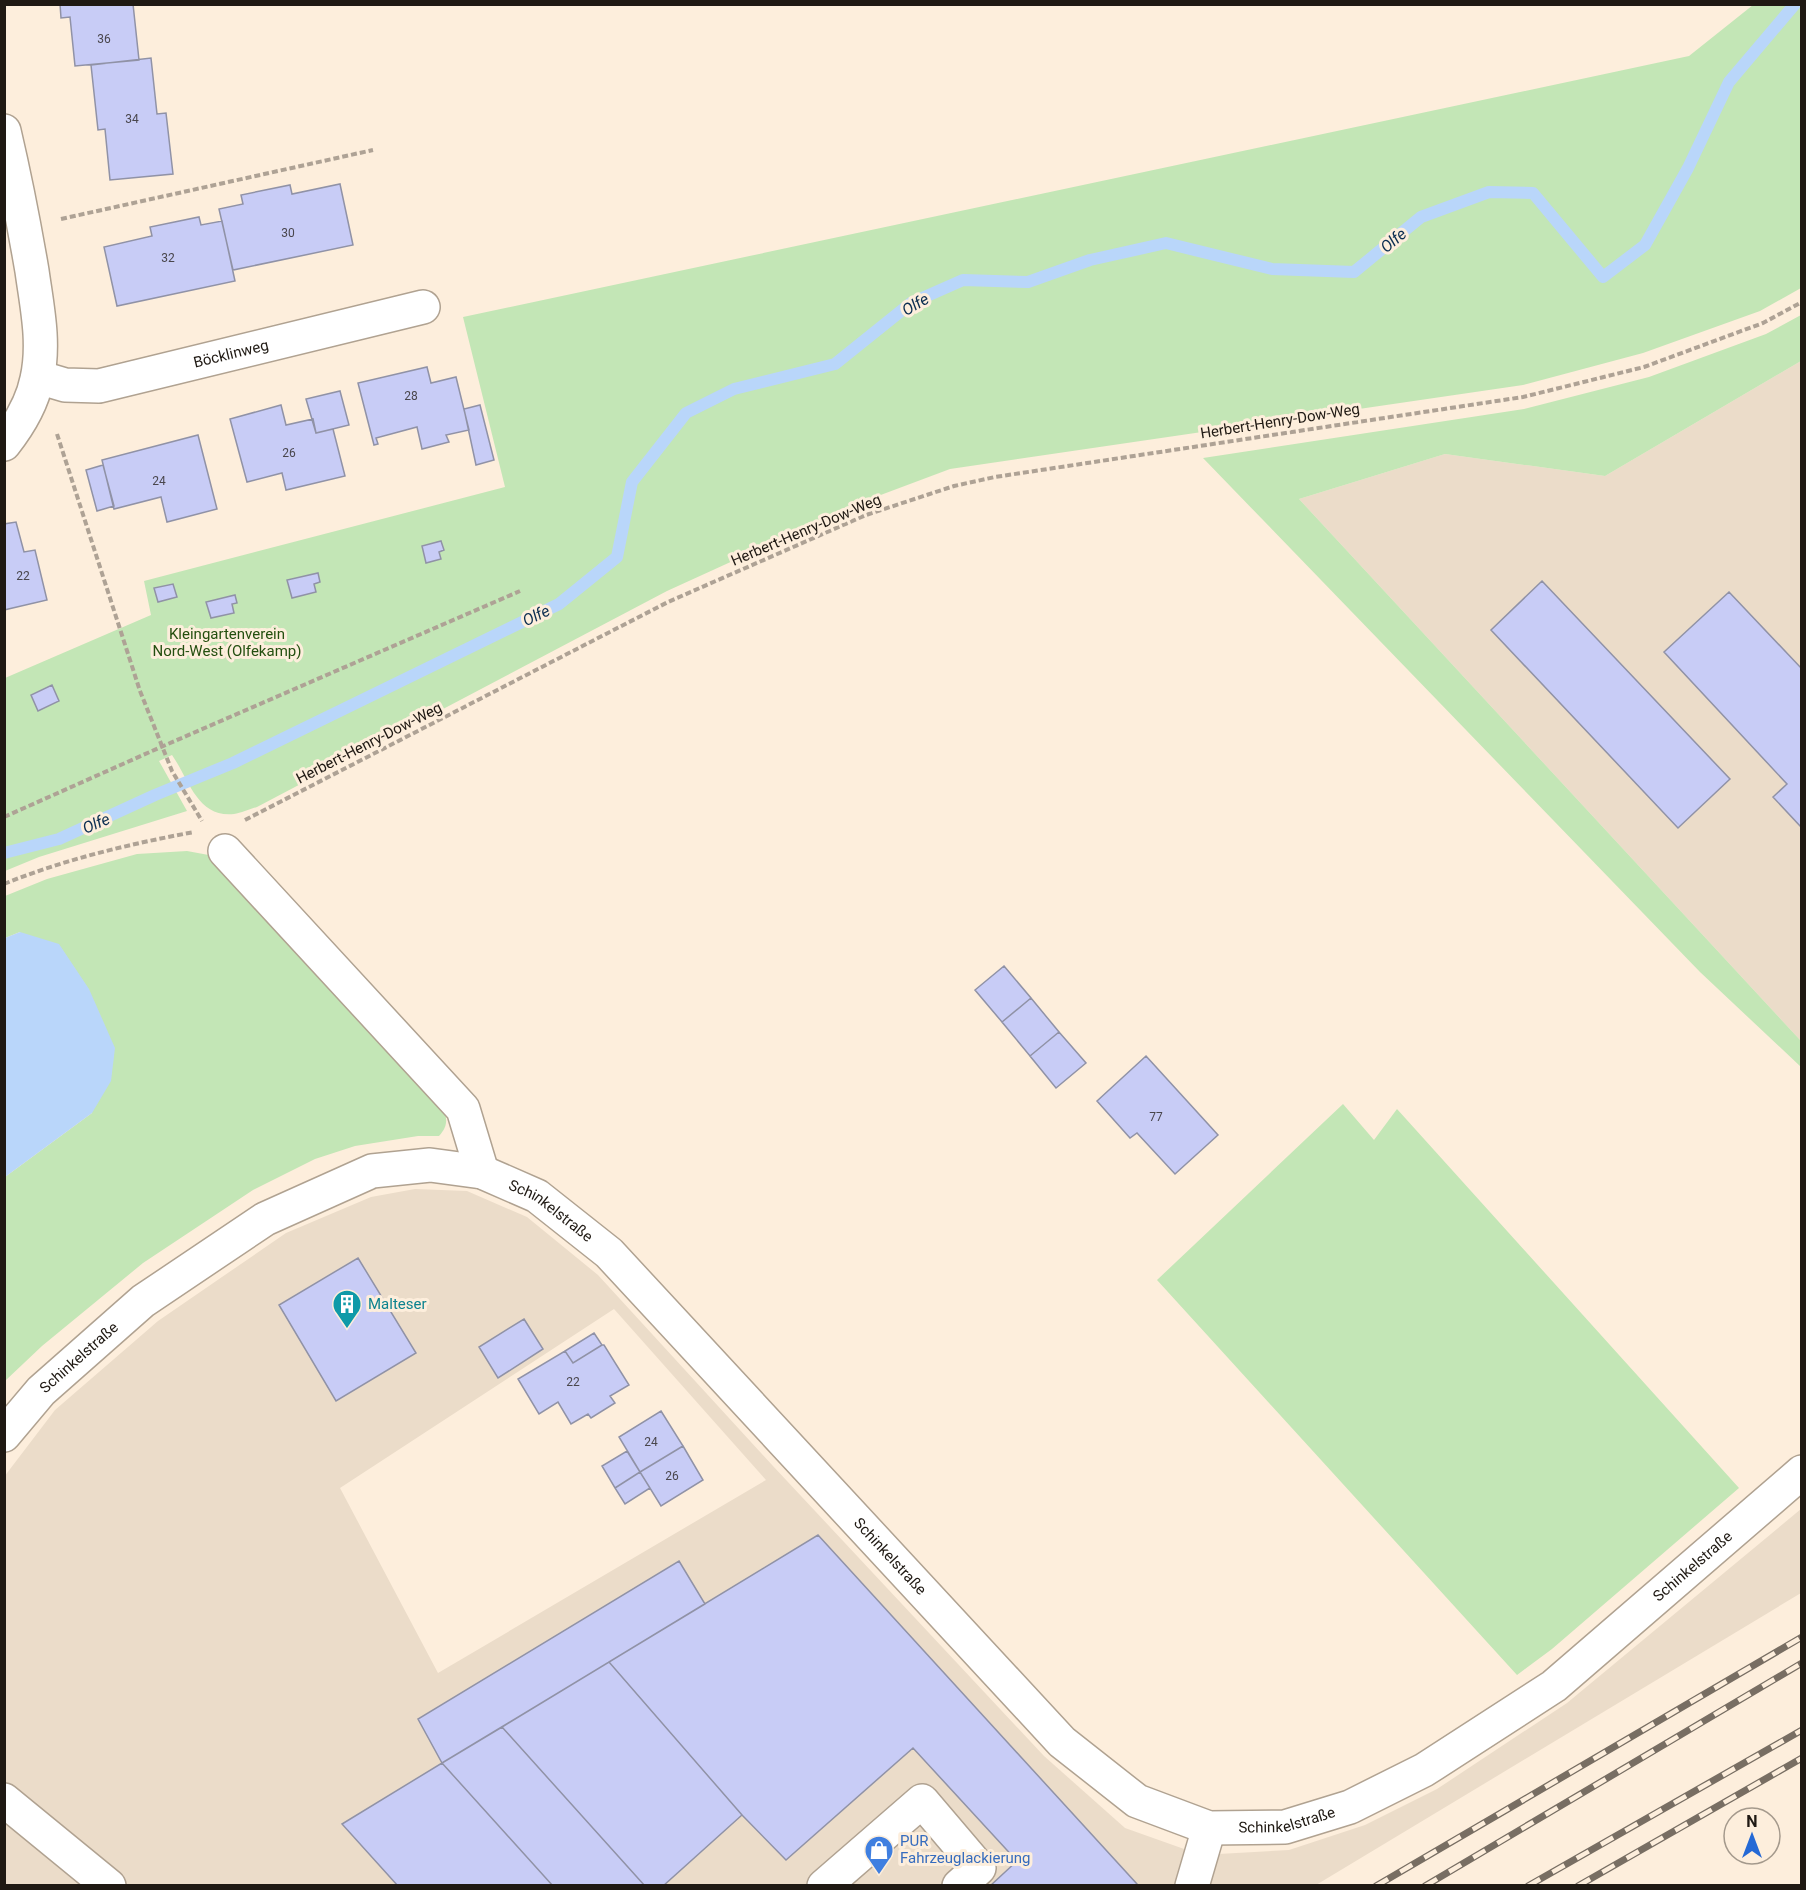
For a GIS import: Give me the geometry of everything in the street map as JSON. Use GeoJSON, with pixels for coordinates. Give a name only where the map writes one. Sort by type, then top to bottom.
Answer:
{"type":"FeatureCollection","features":[{"type":"Feature","properties":{"kind":"street"},"geometry":{"type":"LineString","coordinates":[[4,131],[25,227],[41,329],[36,385],[20,423],[4,444]]}},
{"type":"Feature","properties":{"kind":"street","name":"Böcklinweg"},"geometry":{"type":"LineString","coordinates":[[36,385],[99,386],[423,307]]}},
{"type":"Feature","properties":{"kind":"street"},"geometry":{"type":"LineString","coordinates":[[232,836],[463,1109],[482,1172]]}},
{"type":"Feature","properties":{"kind":"street","name":"Schinkelstraße"},"geometry":{"type":"LineString","coordinates":[[4,1435],[41,1391],[143,1301],[265,1219],[372,1172],[430,1165],[482,1172],[537,1196],[609,1253],[1062,1742],[1137,1801],[1209,1828],[1285,1827],[1350,1807],[1424,1770],[1554,1686],[1802,1473]]}},
{"type":"Feature","properties":{"kind":"street"},"geometry":{"type":"LineString","coordinates":[[4,1800],[109,1886]]}},
{"type":"Feature","properties":{"kind":"street"},"geometry":{"type":"LineString","coordinates":[[824,1886],[922,1801],[979,1868],[959,1886]]}},
{"type":"Feature","properties":{"kind":"street"},"geometry":{"type":"LineString","coordinates":[[1192,1886],[1209,1828]]}},
{"type":"Feature","properties":{"kind":"path"},"geometry":{"type":"LineString","coordinates":[[25,227],[372,150]]}},
{"type":"Feature","properties":{"kind":"path","name":"Herbert-Henry-Dow-Weg"},"geometry":{"type":"LineString","coordinates":[[232,836],[249,819],[668,602],[866,515],[954,486],[995,477],[1523,397],[1644,367],[1763,323],[1802,302]]}},
{"type":"Feature","properties":{"kind":"path"},"geometry":{"type":"LineString","coordinates":[[36,385],[67,459],[140,691],[161,747],[193,807]]}},
{"type":"Feature","properties":{"kind":"path"},"geometry":{"type":"LineString","coordinates":[[4,817],[520,591]]}},
{"type":"Feature","properties":{"kind":"path"},"geometry":{"type":"LineString","coordinates":[[4,884],[42,868],[196,831]]}},
{"type":"Feature","properties":{"kind":"shaded area"},"geometry":{"type":"Polygon","coordinates":[[[1801,361],[1801,1041],[1299,499],[1445,454],[1605,476],[1801,361]]]}},
{"type":"Feature","properties":{"kind":"shaded area"},"geometry":{"type":"Polygon","coordinates":[[[415,1189],[467,1191],[527,1217],[598,1275],[1044,1756],[1125,1828],[1201,1855],[1289,1850],[1365,1825],[1437,1789],[1567,1703],[1801,1509],[1801,1593],[1316,1885],[5,1885],[4,1477],[55,1410],[158,1321],[286,1233],[371,1197],[415,1189]],[[614,1309],[340,1488],[438,1673],[766,1480],[614,1309]]]}},
{"type":"Feature","properties":{"kind":"green space","name":"Kleingartenverein Nord-West (Olfekamp)"},"geometry":{"type":"Polygon","coordinates":[[[1753,5],[1801,5],[1801,288],[1760,311],[1643,353],[1523,385],[950,469],[862,502],[667,591],[257,807],[234,814],[221,814],[211,810],[196,795],[172,755],[159,761],[187,811],[39,857],[5,871],[5,678],[151,615],[144,581],[505,487],[463,317],[1689,56],[1753,5]]]}},
{"type":"Feature","properties":{"kind":"green space"},"geometry":{"type":"Polygon","coordinates":[[[1801,315],[1801,361],[1605,476],[1445,454],[1299,499],[1801,1041],[1801,1067],[1700,972],[1203,458],[1524,409],[1649,377],[1766,334],[1801,315]]]}},
{"type":"Feature","properties":{"kind":"green space"},"geometry":{"type":"Polygon","coordinates":[[[187,851],[214,856],[444,1108],[445,1126],[439,1136],[418,1136],[355,1146],[315,1159],[253,1190],[143,1263],[42,1346],[5,1381],[5,1177],[92,1113],[20,932],[5,938],[5,896],[47,879],[137,854],[187,851]]]}},
{"type":"Feature","properties":{"kind":"green space"},"geometry":{"type":"Polygon","coordinates":[[[1343,1104],[1374,1140],[1397,1109],[1739,1488],[1552,1649],[1517,1675],[1157,1280],[1343,1104]]]}},
{"type":"Feature","properties":{"kind":"water"},"geometry":{"type":"Polygon","coordinates":[[[20,932],[59,944],[89,989],[115,1048],[111,1081],[92,1113],[5,1177],[5,938],[20,932]]]}},
{"type":"Feature","properties":{"kind":"building"},"geometry":{"type":"Polygon","coordinates":[[[60,4],[133,4],[139,60],[75,66],[70,17],[61,18],[60,4]]]}},
{"type":"Feature","properties":{"kind":"building"},"geometry":{"type":"Polygon","coordinates":[[[151,58],[157,114],[166,113],[173,174],[110,180],[105,129],[98,130],[91,65],[151,58]]]}},
{"type":"Feature","properties":{"kind":"building"},"geometry":{"type":"Polygon","coordinates":[[[340,184],[353,245],[233,270],[219,209],[243,204],[241,195],[290,185],[292,194],[340,184]]]}},
{"type":"Feature","properties":{"kind":"building"},"geometry":{"type":"Polygon","coordinates":[[[199,217],[201,225],[222,221],[235,281],[117,306],[104,247],[152,236],[150,227],[199,217]]]}},
{"type":"Feature","properties":{"kind":"building"},"geometry":{"type":"Polygon","coordinates":[[[427,367],[431,383],[456,377],[469,430],[446,435],[449,442],[422,449],[417,427],[376,438],[378,444],[374,445],[358,383],[427,367]]]}},
{"type":"Feature","properties":{"kind":"building"},"geometry":{"type":"Polygon","coordinates":[[[340,391],[349,425],[316,433],[306,399],[340,391]]]}},
{"type":"Feature","properties":{"kind":"building"},"geometry":{"type":"Polygon","coordinates":[[[281,405],[286,425],[313,419],[316,433],[333,429],[345,476],[286,490],[282,473],[247,482],[230,419],[281,405]]]}},
{"type":"Feature","properties":{"kind":"building"},"geometry":{"type":"Polygon","coordinates":[[[480,405],[494,460],[476,465],[464,409],[480,405]]]}},
{"type":"Feature","properties":{"kind":"building"},"geometry":{"type":"Polygon","coordinates":[[[198,435],[217,509],[167,522],[161,497],[114,509],[102,460],[198,435]]]}},
{"type":"Feature","properties":{"kind":"building"},"geometry":{"type":"Polygon","coordinates":[[[103,465],[114,506],[97,511],[86,470],[103,465]]]}},
{"type":"Feature","properties":{"kind":"building"},"geometry":{"type":"Polygon","coordinates":[[[16,522],[24,552],[35,550],[47,600],[4,610],[4,524],[16,522]]]}},
{"type":"Feature","properties":{"kind":"building"},"geometry":{"type":"Polygon","coordinates":[[[441,541],[444,550],[439,552],[441,559],[426,563],[422,546],[441,541]]]}},
{"type":"Feature","properties":{"kind":"building"},"geometry":{"type":"Polygon","coordinates":[[[318,573],[320,582],[314,584],[316,592],[292,598],[287,580],[318,573]]]}},
{"type":"Feature","properties":{"kind":"building"},"geometry":{"type":"Polygon","coordinates":[[[1542,581],[1730,779],[1678,828],[1491,630],[1542,581]]]}},
{"type":"Feature","properties":{"kind":"building"},"geometry":{"type":"Polygon","coordinates":[[[173,584],[177,597],[158,602],[154,588],[173,584]]]}},
{"type":"Feature","properties":{"kind":"building"},"geometry":{"type":"Polygon","coordinates":[[[1729,592],[1802,669],[1802,828],[1773,797],[1787,784],[1664,652],[1729,592]]]}},
{"type":"Feature","properties":{"kind":"building"},"geometry":{"type":"Polygon","coordinates":[[[235,595],[237,603],[232,604],[234,613],[211,618],[206,602],[235,595]]]}},
{"type":"Feature","properties":{"kind":"building"},"geometry":{"type":"Polygon","coordinates":[[[52,685],[59,701],[38,711],[31,695],[52,685]]]}},
{"type":"Feature","properties":{"kind":"building"},"geometry":{"type":"Polygon","coordinates":[[[1004,966],[1031,998],[1002,1022],[975,990],[1004,966]]]}},
{"type":"Feature","properties":{"kind":"building"},"geometry":{"type":"Polygon","coordinates":[[[1031,998],[1059,1032],[1030,1056],[1002,1022],[1031,998]]]}},
{"type":"Feature","properties":{"kind":"building"},"geometry":{"type":"Polygon","coordinates":[[[1059,1032],[1086,1063],[1056,1088],[1030,1056],[1059,1032]]]}},
{"type":"Feature","properties":{"kind":"building"},"geometry":{"type":"Polygon","coordinates":[[[1146,1056],[1218,1135],[1175,1174],[1137,1133],[1130,1138],[1097,1101],[1146,1056]]]}},
{"type":"Feature","properties":{"kind":"building","name":"Malteser"},"geometry":{"type":"Polygon","coordinates":[[[358,1258],[416,1353],[336,1401],[279,1305],[358,1258]]]}},
{"type":"Feature","properties":{"kind":"building"},"geometry":{"type":"Polygon","coordinates":[[[524,1319],[543,1349],[498,1378],[479,1347],[524,1319]]]}},
{"type":"Feature","properties":{"kind":"building"},"geometry":{"type":"Polygon","coordinates":[[[594,1333],[602,1345],[573,1363],[565,1351],[594,1333]]]}},
{"type":"Feature","properties":{"kind":"building"},"geometry":{"type":"Polygon","coordinates":[[[602,1345],[629,1385],[610,1396],[615,1403],[591,1418],[588,1414],[571,1424],[558,1402],[539,1414],[518,1379],[565,1351],[573,1363],[602,1345]]]}},
{"type":"Feature","properties":{"kind":"building"},"geometry":{"type":"Polygon","coordinates":[[[661,1411],[683,1446],[640,1472],[619,1437],[661,1411]]]}},
{"type":"Feature","properties":{"kind":"building"},"geometry":{"type":"Polygon","coordinates":[[[683,1446],[703,1480],[661,1506],[640,1472],[683,1446]]]}},
{"type":"Feature","properties":{"kind":"building"},"geometry":{"type":"Polygon","coordinates":[[[627,1451],[640,1472],[615,1488],[602,1466],[627,1451]]]}},
{"type":"Feature","properties":{"kind":"building"},"geometry":{"type":"Polygon","coordinates":[[[640,1472],[650,1488],[625,1504],[615,1488],[640,1472]]]}},
{"type":"Feature","properties":{"kind":"building"},"geometry":{"type":"Polygon","coordinates":[[[818,1535],[1138,1886],[990,1886],[1017,1861],[913,1748],[786,1860],[742,1815],[609,1662],[818,1535]]]}},
{"type":"Feature","properties":{"kind":"building"},"geometry":{"type":"Polygon","coordinates":[[[679,1561],[705,1604],[442,1763],[418,1719],[679,1561]]]}},
{"type":"Feature","properties":{"kind":"building"},"geometry":{"type":"Polygon","coordinates":[[[609,1662],[742,1815],[663,1886],[645,1886],[502,1727],[609,1662]]]}},
{"type":"Feature","properties":{"kind":"building"},"geometry":{"type":"Polygon","coordinates":[[[502,1727],[645,1886],[553,1886],[442,1763],[502,1727]]]}},
{"type":"Feature","properties":{"kind":"building"},"geometry":{"type":"Polygon","coordinates":[[[442,1763],[553,1886],[398,1886],[342,1824],[442,1763]]]}},
{"type":"Feature","properties":{"kind":"waterway","name":"Olfe"},"geometry":{"type":"LineString","coordinates":[[4,853],[59,839],[155,795],[233,763],[559,604],[617,557],[632,482],[686,413],[734,389],[835,364],[911,303],[963,280],[1028,282],[1090,260],[1166,243],[1272,269],[1354,272],[1421,217],[1489,192],[1533,193],[1603,277],[1645,245],[1688,168],[1729,82],[1795,4]]}},
{"type":"Feature","properties":{"kind":"railway"},"geometry":{"type":"LineString","coordinates":[[1376,1886],[1802,1637]]}},
{"type":"Feature","properties":{"kind":"railway"},"geometry":{"type":"LineString","coordinates":[[1425,1886],[1802,1663]]}},
{"type":"Feature","properties":{"kind":"railway"},"geometry":{"type":"LineString","coordinates":[[1528,1886],[1802,1730]]}},
{"type":"Feature","properties":{"kind":"railway"},"geometry":{"type":"LineString","coordinates":[[1578,1886],[1802,1758]]}},
{"type":"Feature","properties":{"kind":"place","name":"Malteser"},"geometry":{"type":"Point","coordinates":[347,1330]}},
{"type":"Feature","properties":{"kind":"place","name":"PUR Fahrzeuglackierung"},"geometry":{"type":"Point","coordinates":[879,1876]}}]}
